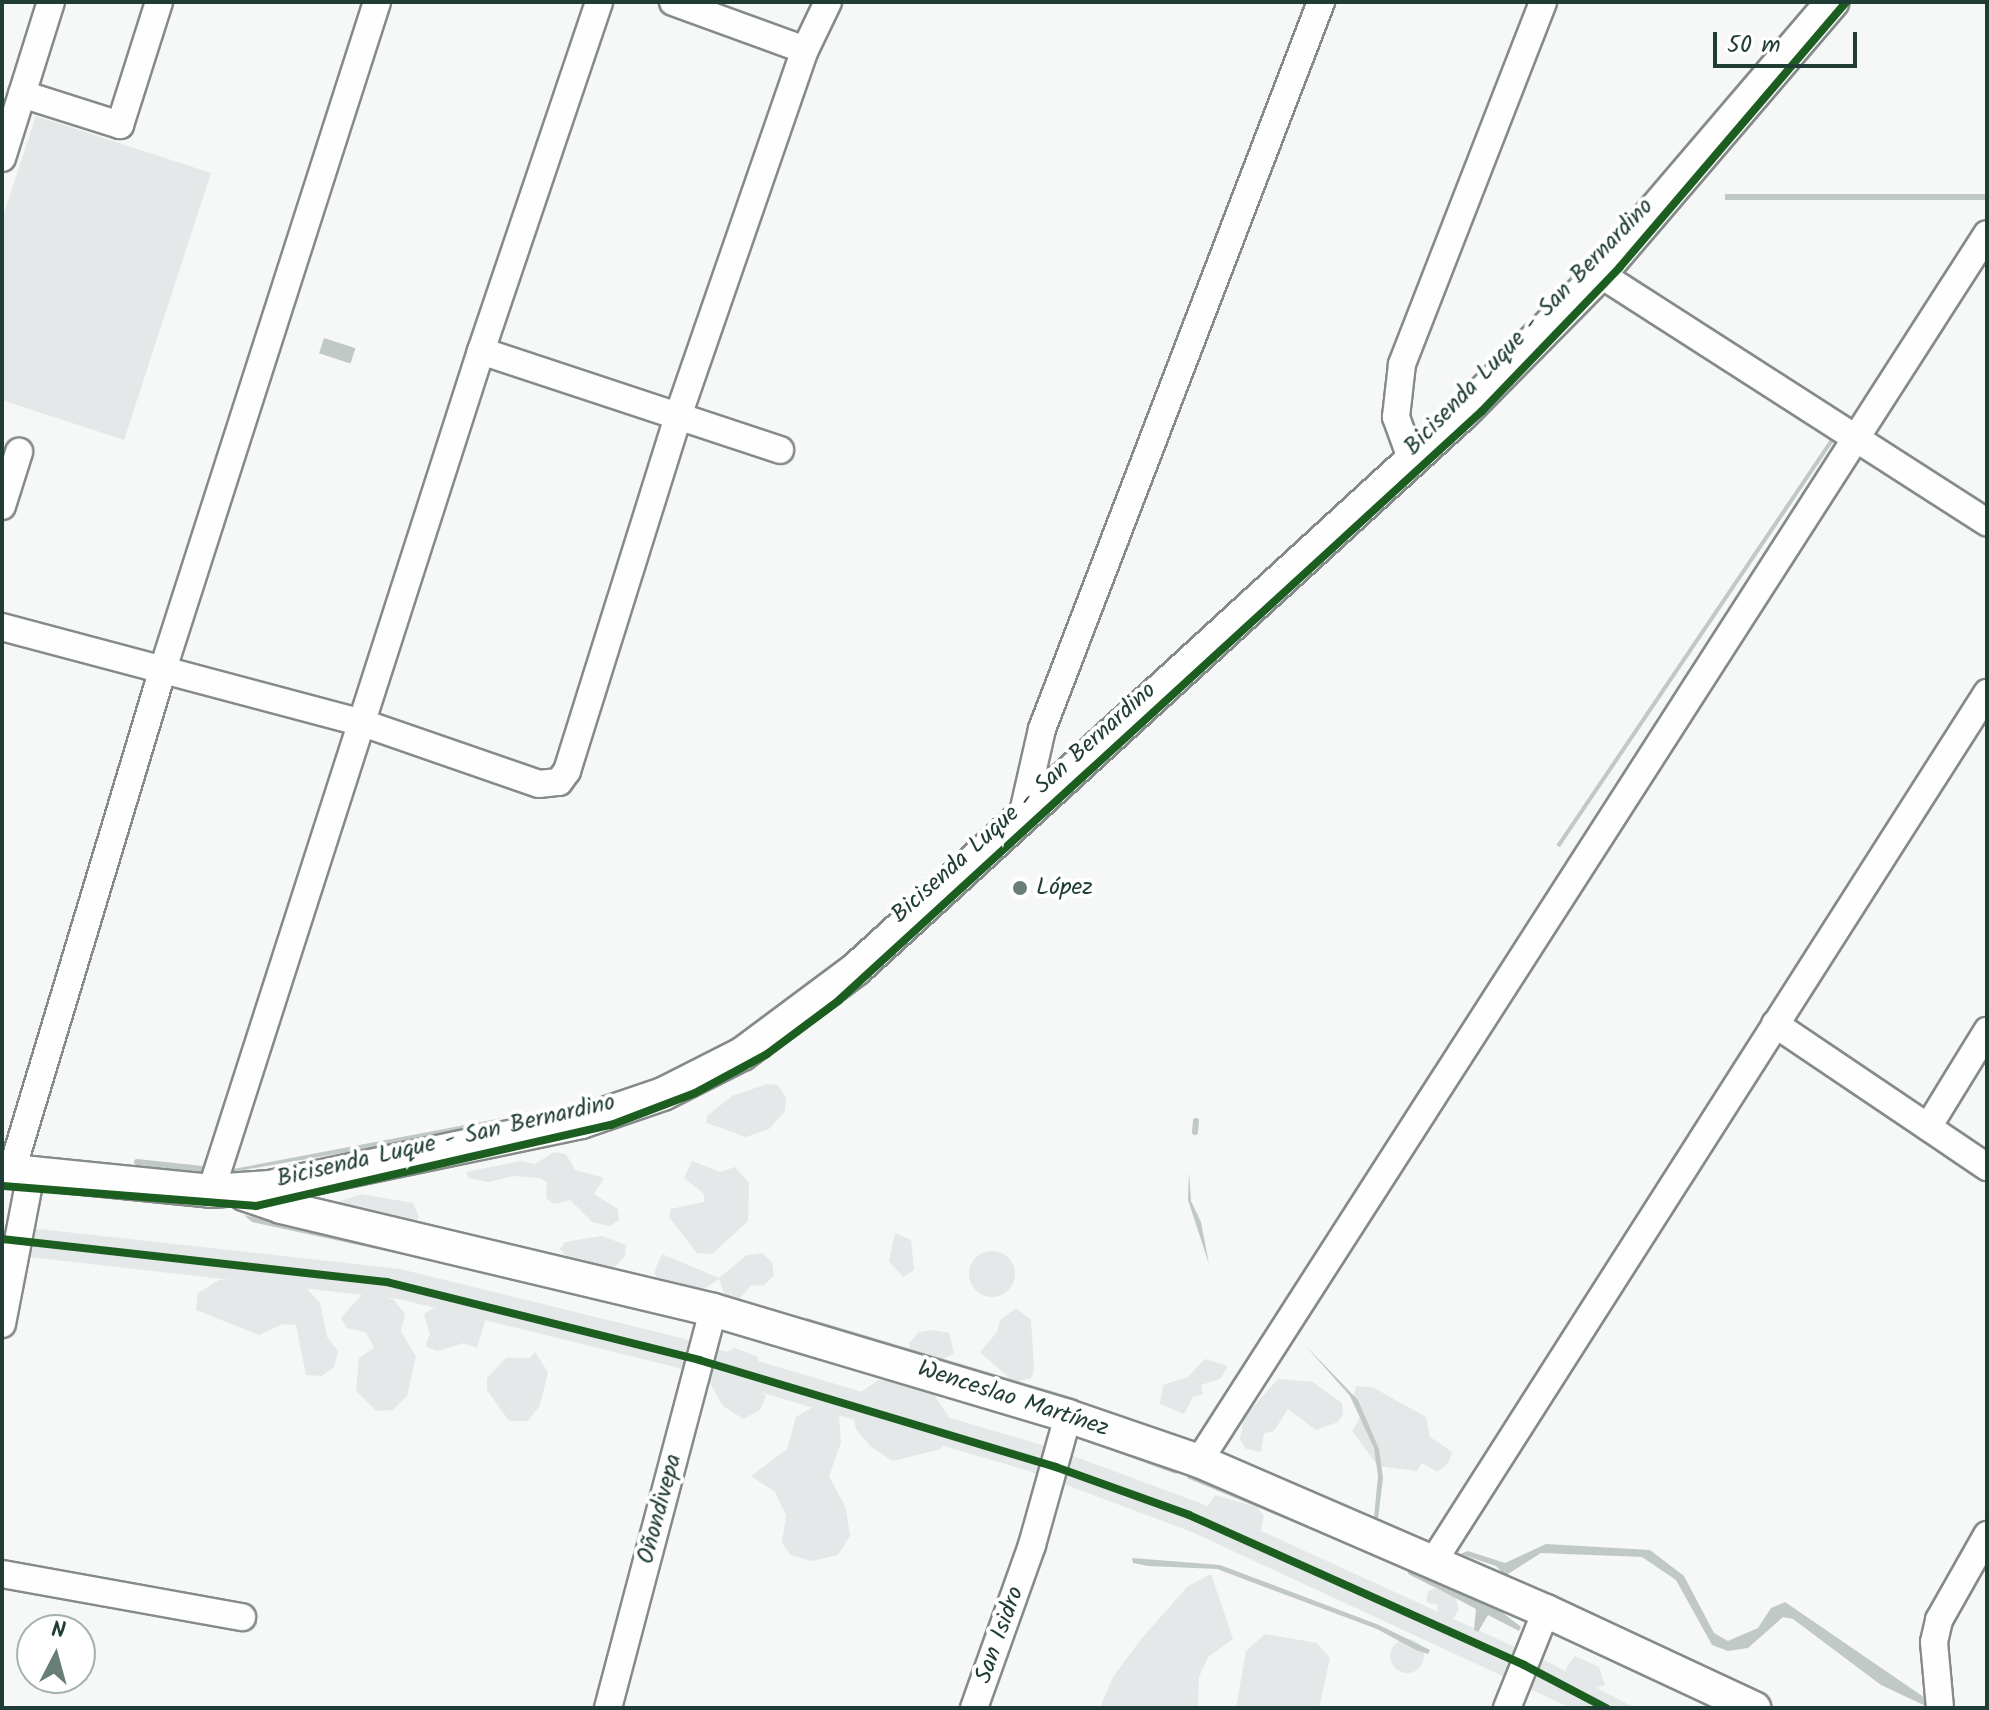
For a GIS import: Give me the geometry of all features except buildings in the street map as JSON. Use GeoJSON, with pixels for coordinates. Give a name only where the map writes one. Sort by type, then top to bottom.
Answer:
{"type":"FeatureCollection","features":[{"type":"Feature","properties":{"kind":"main road"},"geometry":{"type":"LineString","coordinates":[[15,1171],[224,1191],[581,1122],[696,1080],[779,1031],[856,969],[1412,461],[1600,274],[1832,2]]}},
{"type":"Feature","properties":{"kind":"main road","name":"Wenceslao Martínez"},"geometry":{"type":"LineString","coordinates":[[224,1191],[713,1310],[1068,1416],[1199,1461],[1546,1611],[1754,1708]]}},
{"type":"Feature","properties":{"kind":"street"},"geometry":{"type":"LineString","coordinates":[[2,158],[51,2]]}},
{"type":"Feature","properties":{"kind":"street"},"geometry":{"type":"LineString","coordinates":[[22,94],[120,125],[159,2]]}},
{"type":"Feature","properties":{"kind":"street"},"geometry":{"type":"LineString","coordinates":[[2,1324],[15,1171],[163,669],[377,2]]}},
{"type":"Feature","properties":{"kind":"street"},"geometry":{"type":"LineString","coordinates":[[224,1191],[360,722],[599,2]]}},
{"type":"Feature","properties":{"kind":"street"},"geometry":{"type":"LineString","coordinates":[[673,2],[805,50]]}},
{"type":"Feature","properties":{"kind":"street"},"geometry":{"type":"LineString","coordinates":[[2,627],[360,722],[539,784],[559,782],[567,771],[678,416],[805,50],[828,2]]}},
{"type":"Feature","properties":{"kind":"street"},"geometry":{"type":"LineString","coordinates":[[1022,817],[1045,720],[1321,2]]}},
{"type":"Feature","properties":{"kind":"street"},"geometry":{"type":"LineString","coordinates":[[1412,461],[1396,417],[1402,364],[1543,2]]}},
{"type":"Feature","properties":{"kind":"street"},"geometry":{"type":"LineString","coordinates":[[1199,1461],[1987,234]]}},
{"type":"Feature","properties":{"kind":"street"},"geometry":{"type":"LineString","coordinates":[[1600,274],[1987,522]]}},
{"type":"Feature","properties":{"kind":"street"},"geometry":{"type":"LineString","coordinates":[[481,351],[780,450]]}},
{"type":"Feature","properties":{"kind":"street"},"geometry":{"type":"LineString","coordinates":[[2,506],[19,452]]}},
{"type":"Feature","properties":{"kind":"street"},"geometry":{"type":"LineString","coordinates":[[1433,1562],[1987,693]]}},
{"type":"Feature","properties":{"kind":"street"},"geometry":{"type":"LineString","coordinates":[[1775,1024],[1987,1167]]}},
{"type":"Feature","properties":{"kind":"street"},"geometry":{"type":"LineString","coordinates":[[1928,1127],[1987,1031]]}},
{"type":"Feature","properties":{"kind":"street","name":"Oñondivepa"},"geometry":{"type":"LineString","coordinates":[[608,1708],[713,1310]]}},
{"type":"Feature","properties":{"kind":"street","name":"San Isidro"},"geometry":{"type":"LineString","coordinates":[[974,1708],[1026,1562],[1068,1416]]}},
{"type":"Feature","properties":{"kind":"street"},"geometry":{"type":"LineString","coordinates":[[1940,1708],[1934,1642],[1939,1620],[1987,1535]]}},
{"type":"Feature","properties":{"kind":"street"},"geometry":{"type":"LineString","coordinates":[[2,1574],[242,1617]]}},
{"type":"Feature","properties":{"kind":"street"},"geometry":{"type":"LineString","coordinates":[[1507,1708],[1546,1611]]}},
{"type":"Feature","properties":{"kind":"shaded area"},"geometry":{"type":"Polygon","coordinates":[[[36,116],[211,173],[124,440],[2,400],[2,219],[36,116]]]}},
{"type":"Feature","properties":{"kind":"shaded area"},"geometry":{"type":"Polygon","coordinates":[[[1725,194],[1987,194],[1987,200],[1725,200],[1725,194]]]}},
{"type":"Feature","properties":{"kind":"shaded area"},"geometry":{"type":"Polygon","coordinates":[[[324,338],[355,348],[350,363],[319,353],[324,338]]]}},
{"type":"Feature","properties":{"kind":"shaded area"},"geometry":{"type":"Polygon","coordinates":[[[1831,438],[1834,440],[1560,847],[1556,845],[1831,438]]]}},
{"type":"Feature","properties":{"kind":"shaded area"},"geometry":{"type":"Polygon","coordinates":[[[767,1084],[778,1085],[786,1098],[785,1111],[769,1129],[746,1137],[707,1123],[707,1116],[732,1096],[767,1084]]]}},
{"type":"Feature","properties":{"kind":"shaded area"},"geometry":{"type":"Polygon","coordinates":[[[502,1118],[444,1135],[232,1172],[233,1169],[502,1118]]]}},
{"type":"Feature","properties":{"kind":"shaded area"},"geometry":{"type":"Polygon","coordinates":[[[554,1152],[566,1154],[575,1170],[604,1178],[594,1194],[618,1209],[619,1220],[610,1226],[592,1222],[570,1200],[554,1204],[546,1198],[547,1182],[540,1178],[513,1176],[488,1182],[469,1178],[466,1172],[521,1161],[535,1164],[554,1152]]]}},
{"type":"Feature","properties":{"kind":"shaded area"},"geometry":{"type":"Polygon","coordinates":[[[692,1161],[720,1172],[735,1167],[749,1183],[748,1221],[712,1254],[697,1253],[669,1217],[671,1209],[704,1202],[704,1194],[684,1178],[692,1161]]]}},
{"type":"Feature","properties":{"kind":"shaded area"},"geometry":{"type":"Polygon","coordinates":[[[1189,1172],[1191,1201],[1201,1222],[1209,1264],[1188,1200],[1189,1172]]]}},
{"type":"Feature","properties":{"kind":"shaded area"},"geometry":{"type":"Polygon","coordinates":[[[361,1194],[413,1203],[419,1217],[414,1223],[330,1205],[361,1194]]]}},
{"type":"Feature","properties":{"kind":"shaded area"},"geometry":{"type":"Polygon","coordinates":[[[244,1215],[410,1252],[409,1256],[252,1222],[244,1215]]]}},
{"type":"Feature","properties":{"kind":"shaded area"},"geometry":{"type":"Polygon","coordinates":[[[2,1225],[400,1269],[677,1337],[1052,1448],[1200,1503],[1550,1663],[1635,1708],[1571,1708],[1192,1532],[1029,1471],[671,1366],[399,1299],[2,1254],[2,1225]]]}},
{"type":"Feature","properties":{"kind":"shaded area"},"geometry":{"type":"Polygon","coordinates":[[[895,1233],[911,1240],[914,1270],[903,1277],[889,1261],[895,1233]]]}},
{"type":"Feature","properties":{"kind":"shaded area"},"geometry":{"type":"Polygon","coordinates":[[[602,1236],[626,1245],[625,1256],[609,1273],[574,1265],[560,1249],[565,1242],[602,1236]]]}},
{"type":"Feature","properties":{"kind":"shaded area"},"geometry":{"type":"Polygon","coordinates":[[[992,1251],[1008,1258],[1015,1274],[1008,1290],[992,1297],[976,1290],[969,1274],[976,1258],[992,1251]]]}},
{"type":"Feature","properties":{"kind":"shaded area"},"geometry":{"type":"Polygon","coordinates":[[[762,1253],[772,1262],[774,1275],[764,1285],[750,1286],[739,1300],[726,1299],[719,1279],[696,1294],[662,1285],[654,1273],[662,1254],[719,1278],[747,1255],[762,1253]]]}},
{"type":"Feature","properties":{"kind":"shaded area"},"geometry":{"type":"Polygon","coordinates":[[[284,1278],[303,1284],[320,1303],[327,1337],[338,1351],[334,1367],[322,1376],[306,1375],[296,1325],[283,1324],[259,1335],[196,1310],[198,1293],[219,1280],[284,1278]]]}},
{"type":"Feature","properties":{"kind":"shaded area"},"geometry":{"type":"Polygon","coordinates":[[[365,1291],[394,1300],[405,1314],[401,1331],[416,1357],[407,1396],[393,1410],[376,1411],[356,1391],[359,1358],[374,1348],[366,1332],[347,1328],[341,1318],[365,1291]]]}},
{"type":"Feature","properties":{"kind":"shaded area"},"geometry":{"type":"Polygon","coordinates":[[[450,1298],[473,1302],[487,1314],[477,1348],[464,1343],[437,1351],[425,1346],[430,1334],[424,1314],[450,1298]]]}},
{"type":"Feature","properties":{"kind":"shaded area"},"geometry":{"type":"Polygon","coordinates":[[[1016,1308],[1031,1320],[1034,1367],[1032,1378],[1014,1382],[980,1352],[997,1332],[1000,1320],[1016,1308]]]}},
{"type":"Feature","properties":{"kind":"shaded area"},"geometry":{"type":"Polygon","coordinates":[[[807,1320],[1078,1399],[1077,1403],[807,1320]]]}},
{"type":"Feature","properties":{"kind":"shaded area"},"geometry":{"type":"Polygon","coordinates":[[[934,1330],[949,1333],[954,1354],[928,1365],[911,1356],[909,1343],[919,1332],[934,1330]]]}},
{"type":"Feature","properties":{"kind":"shaded area"},"geometry":{"type":"Polygon","coordinates":[[[1304,1344],[1358,1400],[1379,1449],[1383,1478],[1378,1519],[1426,1543],[1221,1455],[1374,1517],[1378,1476],[1374,1448],[1350,1396],[1304,1344]]]}},
{"type":"Feature","properties":{"kind":"shaded area"},"geometry":{"type":"Polygon","coordinates":[[[735,1348],[758,1357],[760,1391],[766,1396],[760,1410],[743,1419],[723,1406],[707,1378],[717,1357],[735,1348]]]}},
{"type":"Feature","properties":{"kind":"shaded area"},"geometry":{"type":"Polygon","coordinates":[[[535,1352],[548,1372],[540,1405],[528,1421],[509,1421],[487,1390],[487,1378],[506,1358],[529,1358],[535,1352]]]}},
{"type":"Feature","properties":{"kind":"shaded area"},"geometry":{"type":"Polygon","coordinates":[[[1205,1359],[1228,1366],[1220,1379],[1201,1385],[1203,1394],[1193,1397],[1184,1414],[1160,1404],[1163,1385],[1188,1377],[1205,1359]]]}},
{"type":"Feature","properties":{"kind":"shaded area"},"geometry":{"type":"Polygon","coordinates":[[[1278,1379],[1313,1382],[1342,1403],[1343,1414],[1338,1422],[1316,1430],[1288,1409],[1274,1431],[1264,1433],[1261,1452],[1246,1449],[1240,1439],[1244,1417],[1278,1379]]]}},
{"type":"Feature","properties":{"kind":"shaded area"},"geometry":{"type":"Polygon","coordinates":[[[878,1380],[905,1382],[932,1392],[952,1422],[941,1449],[893,1461],[871,1447],[856,1429],[853,1414],[857,1395],[878,1380]]]}},
{"type":"Feature","properties":{"kind":"shaded area"},"geometry":{"type":"Polygon","coordinates":[[[1356,1386],[1372,1387],[1426,1417],[1430,1437],[1452,1452],[1449,1462],[1438,1472],[1422,1463],[1417,1471],[1378,1466],[1352,1431],[1363,1412],[1353,1401],[1356,1386]]]}},
{"type":"Feature","properties":{"kind":"shaded area"},"geometry":{"type":"Polygon","coordinates":[[[816,1405],[830,1406],[839,1415],[841,1443],[829,1476],[846,1508],[850,1536],[838,1555],[811,1561],[791,1555],[782,1543],[786,1515],[775,1492],[751,1476],[787,1449],[796,1417],[816,1405]]]}},
{"type":"Feature","properties":{"kind":"shaded area"},"geometry":{"type":"Polygon","coordinates":[[[1075,1433],[1177,1470],[1176,1474],[1074,1437],[1075,1433]]]}},
{"type":"Feature","properties":{"kind":"shaded area"},"geometry":{"type":"Polygon","coordinates":[[[1190,1475],[1416,1573],[1187,1478],[1190,1475]]]}},
{"type":"Feature","properties":{"kind":"shaded area"},"geometry":{"type":"Polygon","coordinates":[[[1215,1495],[1257,1507],[1264,1516],[1260,1535],[1235,1549],[1216,1541],[1203,1513],[1215,1495]]]}},
{"type":"Feature","properties":{"kind":"shaded area"},"geometry":{"type":"Polygon","coordinates":[[[1546,1544],[1650,1550],[1684,1576],[1714,1633],[1728,1641],[1758,1628],[1771,1608],[1785,1602],[1931,1702],[1930,1708],[1881,1685],[1793,1619],[1783,1617],[1748,1648],[1728,1651],[1712,1645],[1676,1580],[1642,1557],[1541,1553],[1505,1576],[1496,1566],[1460,1554],[1468,1551],[1505,1563],[1546,1544]]]}},
{"type":"Feature","properties":{"kind":"shaded area"},"geometry":{"type":"Polygon","coordinates":[[[1132,1558],[1220,1565],[1379,1625],[1430,1650],[1428,1654],[1416,1650],[1377,1629],[1217,1569],[1148,1566],[1133,1563],[1132,1558]]]}},
{"type":"Feature","properties":{"kind":"shaded area"},"geometry":{"type":"Polygon","coordinates":[[[1211,1574],[1233,1639],[1208,1657],[1199,1677],[1198,1708],[1100,1708],[1113,1677],[1142,1638],[1188,1586],[1211,1574]]]}},
{"type":"Feature","properties":{"kind":"shaded area"},"geometry":{"type":"Polygon","coordinates":[[[1429,1579],[1493,1605],[1521,1627],[1519,1631],[1488,1615],[1478,1632],[1474,1630],[1476,1609],[1427,1583],[1429,1579]]]}},
{"type":"Feature","properties":{"kind":"shaded area"},"geometry":{"type":"Polygon","coordinates":[[[1438,1587],[1455,1596],[1459,1609],[1451,1623],[1438,1618],[1438,1605],[1426,1602],[1428,1591],[1438,1587]]]}},
{"type":"Feature","properties":{"kind":"shaded area"},"geometry":{"type":"Polygon","coordinates":[[[1265,1634],[1317,1643],[1330,1658],[1319,1708],[1236,1708],[1246,1651],[1265,1634]]]}},
{"type":"Feature","properties":{"kind":"shaded area"},"geometry":{"type":"Polygon","coordinates":[[[1407,1639],[1419,1644],[1424,1656],[1419,1668],[1407,1673],[1395,1668],[1390,1656],[1395,1644],[1407,1639]]]}},
{"type":"Feature","properties":{"kind":"shaded area"},"geometry":{"type":"Polygon","coordinates":[[[1575,1656],[1599,1667],[1605,1685],[1581,1693],[1572,1688],[1565,1681],[1566,1668],[1575,1656]]]}},
{"type":"Feature","properties":{"kind":"waterway"},"geometry":{"type":"LineString","coordinates":[[1195,1132],[1196,1121]]}},
{"type":"Feature","properties":{"kind":"waterway"},"geometry":{"type":"LineString","coordinates":[[137,1162],[203,1169]]}},
{"type":"Feature","properties":{"kind":"waterway"},"geometry":{"type":"LineString","coordinates":[[1411,1572],[1433,1583]]}},
{"type":"Feature","properties":{"kind":"cycle path","name":"Bicisenda Luque - San Bernardino"},"geometry":{"type":"LineString","coordinates":[[2,1186],[256,1206],[611,1125],[695,1093],[767,1054],[838,1001],[1482,411],[1619,268],[1846,2]]}},
{"type":"Feature","properties":{"kind":"cycle path"},"geometry":{"type":"LineString","coordinates":[[2,1239],[387,1282],[699,1360],[1056,1467],[1189,1515],[1524,1665],[1606,1708]]}},
{"type":"Feature","properties":{"kind":"place","name":"López"},"geometry":{"type":"Point","coordinates":[1020,888]}}]}
